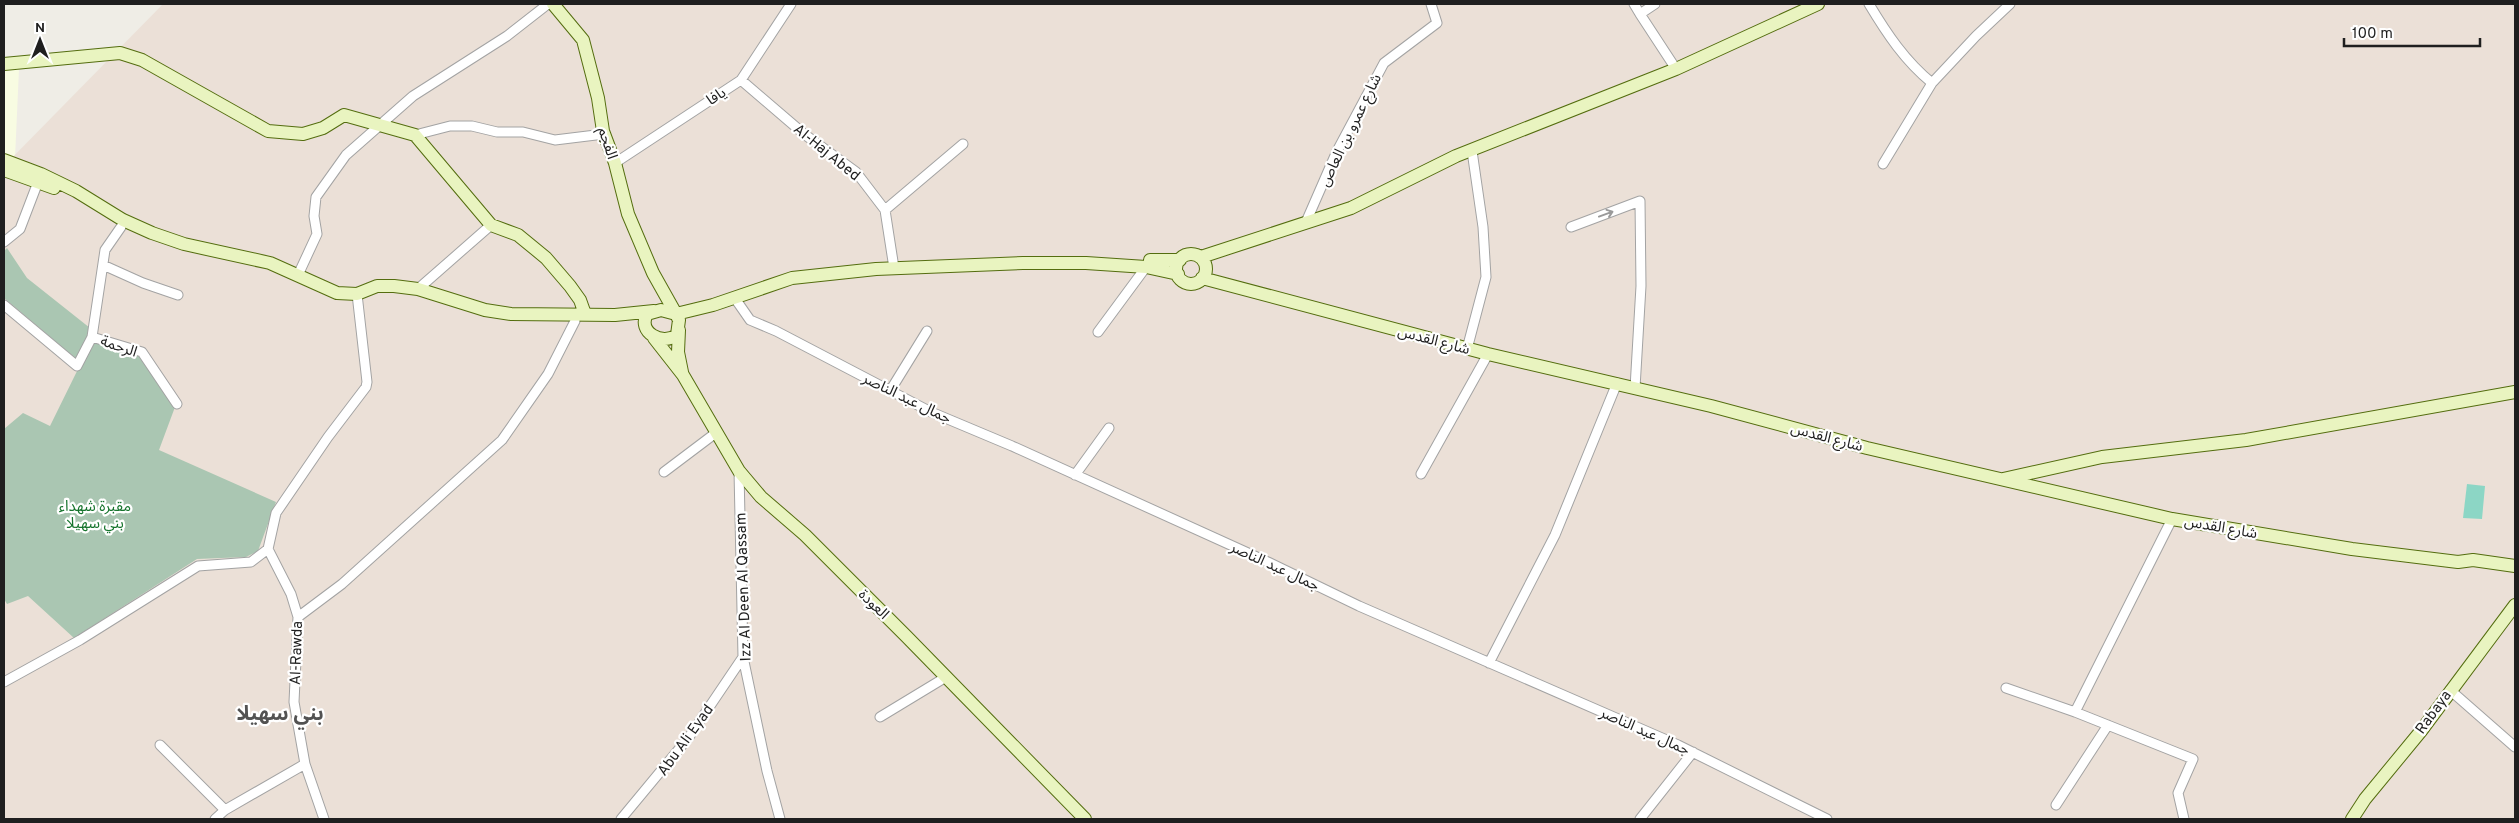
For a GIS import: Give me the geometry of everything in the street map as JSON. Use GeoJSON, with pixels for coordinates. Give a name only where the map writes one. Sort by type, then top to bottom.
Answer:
{"type":"FeatureCollection","features":[{"type":"Feature","properties":{"kind":"main road","name":"الفجم"},"geometry":{"type":"LineString","coordinates":[[553,4],[584,40],[604,134],[615,163],[628,214],[661,287],[676,314]]}},
{"type":"Feature","properties":{"kind":"main road"},"geometry":{"type":"LineString","coordinates":[[894,267],[934,258],[1122,257],[1166,261],[1180,260],[1189,254],[1201,258],[1351,208],[1456,156],[1676,69],[1818,4]]}},
{"type":"Feature","properties":{"kind":"main road"},"geometry":{"type":"LineString","coordinates":[[4,64],[120,53],[142,60],[268,131],[303,134],[323,128],[344,115],[414,134],[490,225],[518,234],[536,248],[580,300],[584,316]]}},
{"type":"Feature","properties":{"kind":"main road"},"geometry":{"type":"LineString","coordinates":[[4,160],[42,174],[76,191],[123,220],[152,233],[184,244],[270,263],[337,293],[358,298],[377,286],[418,289],[485,310],[511,314],[584,316],[656,311],[676,314],[703,308],[792,278],[894,267],[1023,263],[1086,263],[1146,266],[1178,274],[1188,283],[1197,282],[1202,278],[1206,267],[1201,258]]}},
{"type":"Feature","properties":{"kind":"main road"},"geometry":{"type":"LineString","coordinates":[[4,170],[64,193],[120,227],[176,248],[270,270],[334,298],[358,298],[378,292],[402,293],[505,320],[534,322],[584,316]]}},
{"type":"Feature","properties":{"kind":"main road"},"geometry":{"type":"LineString","coordinates":[[1178,274],[1177,266],[1180,260]]}},
{"type":"Feature","properties":{"kind":"main road","name":"شارع القدس"},"geometry":{"type":"LineString","coordinates":[[1202,278],[1466,349],[1617,383],[1867,448],[2172,519],[2352,550],[2458,562]]}},
{"type":"Feature","properties":{"kind":"main road"},"geometry":{"type":"LineString","coordinates":[[661,287],[662,302],[656,311],[645,317],[652,336],[669,339],[677,335],[679,328],[676,314]]}},
{"type":"Feature","properties":{"kind":"main road"},"geometry":{"type":"LineString","coordinates":[[679,328],[703,308]]}},
{"type":"Feature","properties":{"kind":"main road","name":"العودة"},"geometry":{"type":"LineString","coordinates":[[615,315],[630,320],[652,336],[683,375],[740,471],[761,497],[805,535],[1085,819]]}},
{"type":"Feature","properties":{"kind":"main road","name":"العودة"},"geometry":{"type":"LineString","coordinates":[[679,328],[678,352],[683,375]]}},
{"type":"Feature","properties":{"kind":"main road"},"geometry":{"type":"LineString","coordinates":[[2001,479],[2102,457],[2246,440],[2515,392]]}},
{"type":"Feature","properties":{"kind":"main road"},"geometry":{"type":"LineString","coordinates":[[2458,562],[2473,560],[2515,566]]}},
{"type":"Feature","properties":{"kind":"main road"},"geometry":{"type":"LineString","coordinates":[[2458,562],[2468,567],[2515,574]]}},
{"type":"Feature","properties":{"kind":"main road","name":"Rabaya"},"geometry":{"type":"LineString","coordinates":[[2352,819],[2365,799],[2420,731],[2515,605]]}},
{"type":"Feature","properties":{"kind":"street"},"geometry":{"type":"LineString","coordinates":[[298,275],[317,234],[314,216],[316,197],[346,155],[413,96],[507,36],[548,4]]}},
{"type":"Feature","properties":{"kind":"street","name":"يافا"},"geometry":{"type":"LineString","coordinates":[[615,163],[740,80],[791,4]]}},
{"type":"Feature","properties":{"kind":"street","name":"شارع عمرو بن العاص"},"geometry":{"type":"LineString","coordinates":[[1306,222],[1337,151],[1384,63],[1437,23],[1431,4]]}},
{"type":"Feature","properties":{"kind":"street"},"geometry":{"type":"LineString","coordinates":[[1634,4],[1676,69]]}},
{"type":"Feature","properties":{"kind":"street"},"geometry":{"type":"LineString","coordinates":[[1640,14],[1655,4]]}},
{"type":"Feature","properties":{"kind":"street"},"geometry":{"type":"LineString","coordinates":[[1869,4],[1896,47],[1932,83]]}},
{"type":"Feature","properties":{"kind":"street"},"geometry":{"type":"LineString","coordinates":[[1883,164],[1932,83],[1976,36],[2010,4]]}},
{"type":"Feature","properties":{"kind":"street","name":"Al-Haj Abed"},"geometry":{"type":"LineString","coordinates":[[740,80],[804,134],[856,172],[885,210],[894,267]]}},
{"type":"Feature","properties":{"kind":"street"},"geometry":{"type":"LineString","coordinates":[[414,134],[450,126],[472,126],[497,132],[523,132],[555,140],[604,134]]}},
{"type":"Feature","properties":{"kind":"street"},"geometry":{"type":"LineString","coordinates":[[885,210],[963,144]]}},
{"type":"Feature","properties":{"kind":"street"},"geometry":{"type":"LineString","coordinates":[[1466,349],[1486,277],[1483,227],[1472,151]]}},
{"type":"Feature","properties":{"kind":"street"},"geometry":{"type":"LineString","coordinates":[[4,242],[20,228],[38,182]]}},
{"type":"Feature","properties":{"kind":"street"},"geometry":{"type":"LineString","coordinates":[[1571,226],[1640,201],[1641,286],[1634,388]]}},
{"type":"Feature","properties":{"kind":"street"},"geometry":{"type":"LineString","coordinates":[[418,289],[490,225]]}},
{"type":"Feature","properties":{"kind":"street","name":"الرحمة"},"geometry":{"type":"LineString","coordinates":[[120,227],[105,250],[92,337],[142,352],[177,404]]}},
{"type":"Feature","properties":{"kind":"street"},"geometry":{"type":"LineString","coordinates":[[103,265],[178,295]]}},
{"type":"Feature","properties":{"kind":"street"},"geometry":{"type":"LineString","coordinates":[[1098,332],[1146,266]]}},
{"type":"Feature","properties":{"kind":"street","name":"جمال عبد الناصر"},"geometry":{"type":"LineString","coordinates":[[734,297],[750,320],[776,331],[931,412],[1268,562],[1359,606],[1692,752],[1827,819]]}},
{"type":"Feature","properties":{"kind":"street"},"geometry":{"type":"LineString","coordinates":[[4,682],[80,640],[198,566],[251,562],[268,550],[276,513],[328,437],[366,387],[358,298]]}},
{"type":"Feature","properties":{"kind":"street"},"geometry":{"type":"LineString","coordinates":[[4,305],[77,366],[92,337]]}},
{"type":"Feature","properties":{"kind":"street"},"geometry":{"type":"LineString","coordinates":[[298,617],[342,584],[502,440],[548,374],[584,316]]}},
{"type":"Feature","properties":{"kind":"street"},"geometry":{"type":"LineString","coordinates":[[890,391],[927,331]]}},
{"type":"Feature","properties":{"kind":"street"},"geometry":{"type":"LineString","coordinates":[[1421,474],[1488,354]]}},
{"type":"Feature","properties":{"kind":"street"},"geometry":{"type":"LineString","coordinates":[[1488,663],[1555,534],[1617,383]]}},
{"type":"Feature","properties":{"kind":"street"},"geometry":{"type":"LineString","coordinates":[[1075,475],[1109,428]]}},
{"type":"Feature","properties":{"kind":"street"},"geometry":{"type":"LineString","coordinates":[[664,472],[717,432]]}},
{"type":"Feature","properties":{"kind":"street","name":"Izz Al Deen Al Qassam"},"geometry":{"type":"LineString","coordinates":[[740,471],[744,657],[767,771],[780,819]]}},
{"type":"Feature","properties":{"kind":"street"},"geometry":{"type":"LineString","coordinates":[[2075,712],[2172,519]]}},
{"type":"Feature","properties":{"kind":"street","name":"Al-Rawda"},"geometry":{"type":"LineString","coordinates":[[268,550],[291,594],[298,617],[294,702],[305,764],[324,819]]}},
{"type":"Feature","properties":{"kind":"street","name":"Abu Ali Eyad"},"geometry":{"type":"LineString","coordinates":[[621,819],[689,737],[744,657]]}},
{"type":"Feature","properties":{"kind":"street"},"geometry":{"type":"LineString","coordinates":[[880,717],[946,677]]}},
{"type":"Feature","properties":{"kind":"street"},"geometry":{"type":"LineString","coordinates":[[2006,688],[2075,712],[2193,759],[2178,793],[2184,819]]}},
{"type":"Feature","properties":{"kind":"street"},"geometry":{"type":"LineString","coordinates":[[2450,690],[2515,747]]}},
{"type":"Feature","properties":{"kind":"street"},"geometry":{"type":"LineString","coordinates":[[2056,804],[2108,725]]}},
{"type":"Feature","properties":{"kind":"street"},"geometry":{"type":"LineString","coordinates":[[160,745],[225,810]]}},
{"type":"Feature","properties":{"kind":"street"},"geometry":{"type":"LineString","coordinates":[[1640,819],[1692,752]]}},
{"type":"Feature","properties":{"kind":"street"},"geometry":{"type":"LineString","coordinates":[[215,819],[225,810],[305,764]]}},
{"type":"Feature","properties":{"kind":"shaded area"},"geometry":{"type":"Polygon","coordinates":[[[163,4],[2515,4],[2515,819],[4,819],[4,166],[163,4]]]}},
{"type":"Feature","properties":{"kind":"shaded area"},"geometry":{"type":"Polygon","coordinates":[[[19,69],[15,158],[4,156],[4,70],[19,69]]]}},
{"type":"Feature","properties":{"kind":"shaded area"},"geometry":{"type":"Polygon","coordinates":[[[2467,484],[2485,486],[2482,519],[2463,518],[2467,484]]]}},
{"type":"Feature","properties":{"kind":"green space","name":"مقبرة شهداء بني سهيلا"},"geometry":{"type":"Polygon","coordinates":[[[7,248],[27,278],[90,328],[89,340],[144,357],[175,407],[159,450],[276,502],[258,551],[246,557],[197,559],[74,638],[28,596],[7,604],[4,599],[4,429],[23,413],[50,426],[81,363],[4,298],[4,251],[7,248]]]}},
{"type":"Feature","properties":{"kind":"district","name":"بني سهيلا"},"geometry":{"type":"Point","coordinates":[280,713]}}]}
